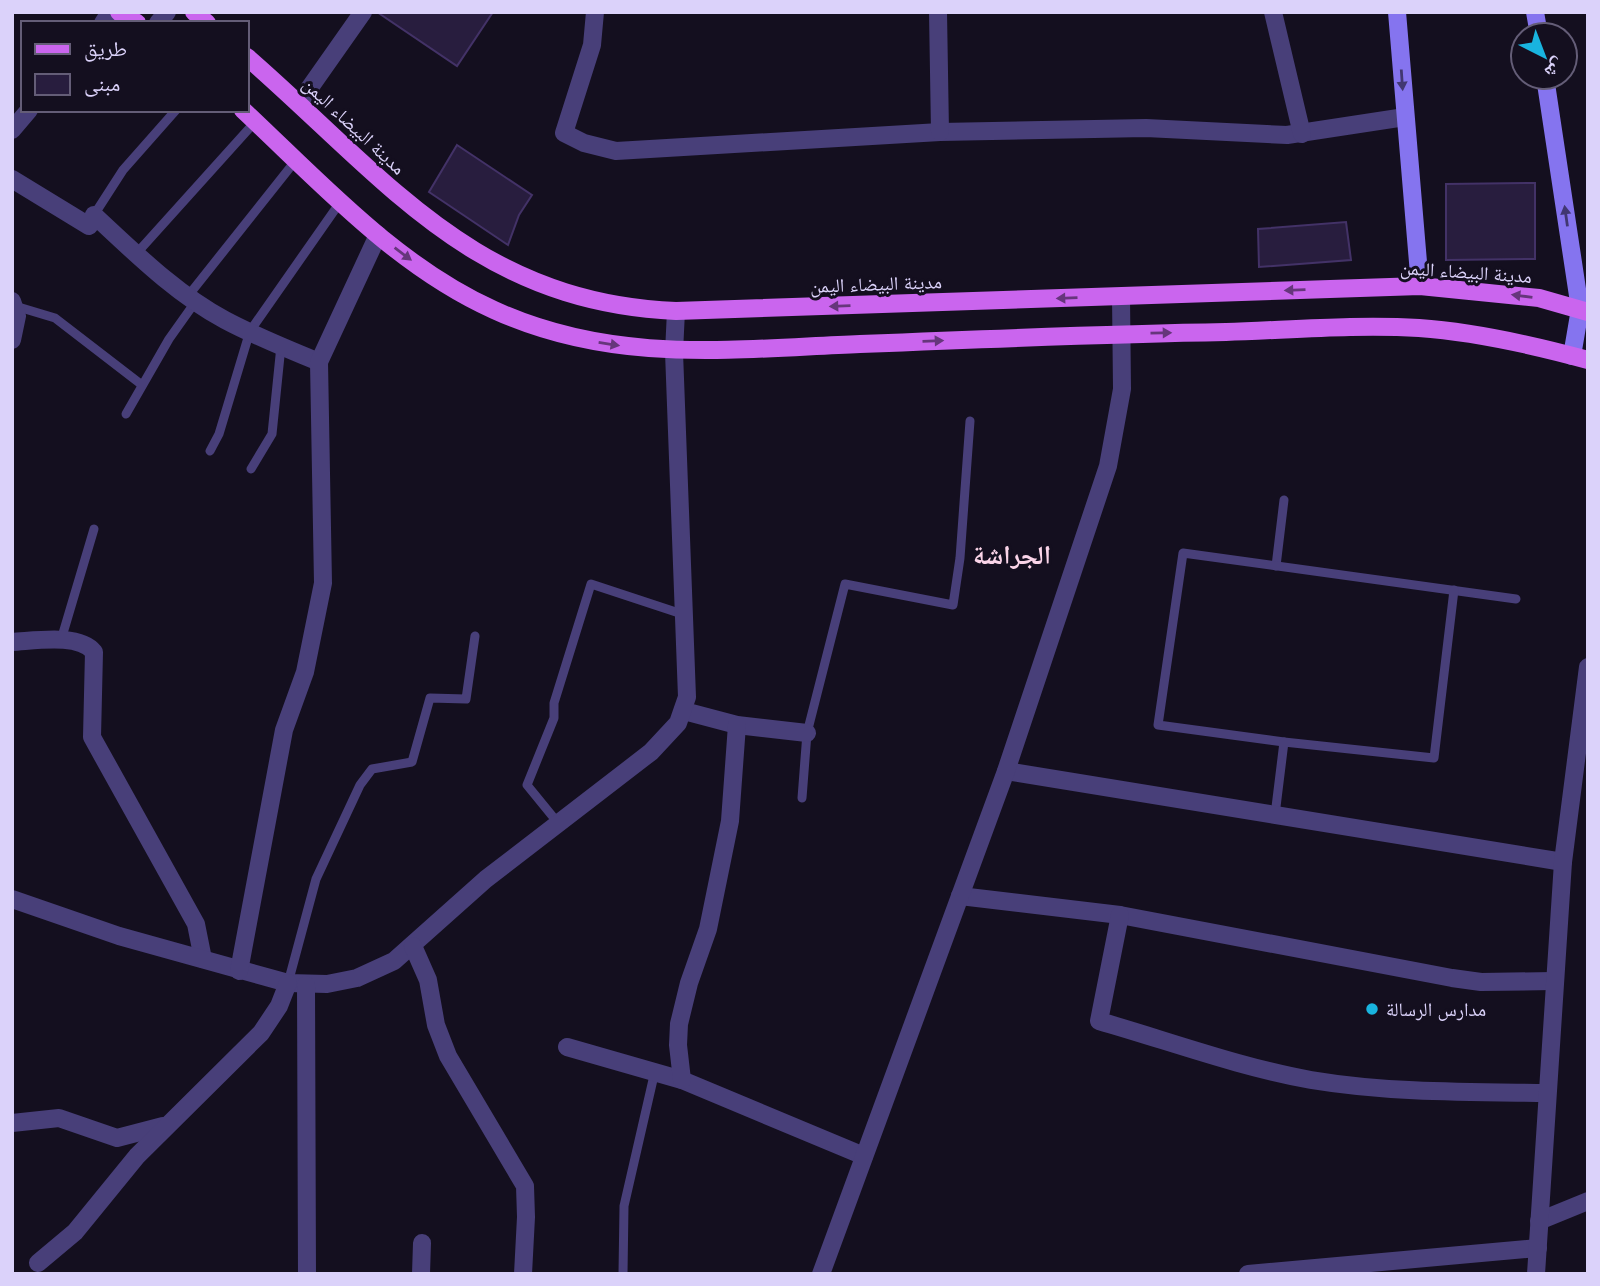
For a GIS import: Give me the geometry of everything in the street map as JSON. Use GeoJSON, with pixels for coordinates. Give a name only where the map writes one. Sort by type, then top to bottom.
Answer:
{"type":"FeatureCollection","features":[{"type":"Feature","properties":{"kind":"main road"},"geometry":{"type":"LineString","coordinates":[[1397,12],[1420,286]]}},
{"type":"Feature","properties":{"kind":"main road","name":"مدينة البيضاء اليمن"},"geometry":{"type":"LineString","coordinates":[[248,58],[420,215],[486,260],[563,292],[620,305],[676,311],[1420,286],[1539,298],[1584,311]]}},
{"type":"Feature","properties":{"kind":"main road"},"geometry":{"type":"LineString","coordinates":[[249,116],[378,235],[436,277],[491,309],[523,322],[590,341],[674,352],[1123,334],[1419,328],[1525,344],[1580,358],[1584,311],[1547,91]]}},
{"type":"Feature","properties":{"kind":"street"},"geometry":{"type":"LineString","coordinates":[[299,103],[363,12]]}},
{"type":"Feature","properties":{"kind":"street"},"geometry":{"type":"LineString","coordinates":[[595,12],[592,45],[564,133],[584,143],[616,151],[940,132],[1146,128],[1302,134],[1405,117]]}},
{"type":"Feature","properties":{"kind":"street"},"geometry":{"type":"LineString","coordinates":[[938,12],[940,132]]}},
{"type":"Feature","properties":{"kind":"street"},"geometry":{"type":"LineString","coordinates":[[1273,12],[1302,134]]}},
{"type":"Feature","properties":{"kind":"street"},"geometry":{"type":"LineString","coordinates":[[12,130],[27,112]]}},
{"type":"Feature","properties":{"kind":"street"},"geometry":{"type":"LineString","coordinates":[[12,179],[89,226],[94,215],[136,254],[225,320],[319,362]]}},
{"type":"Feature","properties":{"kind":"street"},"geometry":{"type":"LineString","coordinates":[[239,971],[284,730],[305,672],[323,583],[319,362],[378,235]]}},
{"type":"Feature","properties":{"kind":"street"},"geometry":{"type":"LineString","coordinates":[[821,1274],[1006,771],[1108,466],[1122,389],[1121,297]]}},
{"type":"Feature","properties":{"kind":"street"},"geometry":{"type":"LineString","coordinates":[[12,340],[17,316],[13,304]]}},
{"type":"Feature","properties":{"kind":"street"},"geometry":{"type":"LineString","coordinates":[[12,899],[119,936],[239,971],[297,984],[327,984],[376,971],[414,946],[486,879],[651,752],[667,737],[684,711],[687,689],[674,352],[676,311]]}},
{"type":"Feature","properties":{"kind":"street"},"geometry":{"type":"LineString","coordinates":[[12,642],[60,641],[83,644],[94,652],[92,737],[196,924],[203,959]]}},
{"type":"Feature","properties":{"kind":"street"},"geometry":{"type":"LineString","coordinates":[[1536,1274],[1553,981],[1563,862],[1588,667]]}},
{"type":"Feature","properties":{"kind":"street"},"geometry":{"type":"LineString","coordinates":[[684,711],[737,725],[807,733]]}},
{"type":"Feature","properties":{"kind":"street"},"geometry":{"type":"LineString","coordinates":[[682,1080],[678,1045],[679,1024],[689,983],[708,929],[730,821],[737,725]]}},
{"type":"Feature","properties":{"kind":"street"},"geometry":{"type":"LineString","coordinates":[[1006,771],[1563,862]]}},
{"type":"Feature","properties":{"kind":"street"},"geometry":{"type":"LineString","coordinates":[[960,896],[1120,915],[1444,977],[1481,982],[1553,981]]}},
{"type":"Feature","properties":{"kind":"street"},"geometry":{"type":"LineString","coordinates":[[1120,915],[1099,1021],[1264,1069],[1336,1084],[1408,1091],[1547,1093]]}},
{"type":"Feature","properties":{"kind":"street"},"geometry":{"type":"LineString","coordinates":[[414,946],[428,980],[436,1025],[448,1056],[525,1186],[527,1217],[523,1274]]}},
{"type":"Feature","properties":{"kind":"street"},"geometry":{"type":"LineString","coordinates":[[38,1263],[75,1233],[123,1171],[261,1033],[297,984]]}},
{"type":"Feature","properties":{"kind":"street"},"geometry":{"type":"LineString","coordinates":[[297,984],[307,1274]]}},
{"type":"Feature","properties":{"kind":"street"},"geometry":{"type":"LineString","coordinates":[[567,1047],[682,1080],[864,1156]]}},
{"type":"Feature","properties":{"kind":"street"},"geometry":{"type":"LineString","coordinates":[[12,1123],[59,1118],[117,1138],[132,1137],[169,1124]]}},
{"type":"Feature","properties":{"kind":"street"},"geometry":{"type":"LineString","coordinates":[[1539,1221],[1588,1200]]}},
{"type":"Feature","properties":{"kind":"street"},"geometry":{"type":"LineString","coordinates":[[421,1274],[422,1243]]}},
{"type":"Feature","properties":{"kind":"street"},"geometry":{"type":"LineString","coordinates":[[1248,1274],[1261,1270],[1538,1248]]}},
{"type":"Feature","properties":{"kind":"lane"},"geometry":{"type":"LineString","coordinates":[[94,215],[123,170],[174,112]]}},
{"type":"Feature","properties":{"kind":"lane"},"geometry":{"type":"LineString","coordinates":[[136,254],[249,116]]}},
{"type":"Feature","properties":{"kind":"lane"},"geometry":{"type":"LineString","coordinates":[[126,414],[192,298],[296,160]]}},
{"type":"Feature","properties":{"kind":"lane"},"geometry":{"type":"LineString","coordinates":[[210,451],[219,434],[250,331],[341,201]]}},
{"type":"Feature","properties":{"kind":"lane"},"geometry":{"type":"LineString","coordinates":[[13,304],[55,318],[142,385]]}},
{"type":"Feature","properties":{"kind":"lane"},"geometry":{"type":"LineString","coordinates":[[251,469],[272,434],[281,346]]}},
{"type":"Feature","properties":{"kind":"lane"},"geometry":{"type":"LineString","coordinates":[[802,798],[807,733],[845,584],[953,605],[962,536],[970,421]]}},
{"type":"Feature","properties":{"kind":"lane"},"geometry":{"type":"LineString","coordinates":[[1276,566],[1284,500]]}},
{"type":"Feature","properties":{"kind":"lane"},"geometry":{"type":"LineString","coordinates":[[60,641],[94,529]]}},
{"type":"Feature","properties":{"kind":"lane"},"geometry":{"type":"LineString","coordinates":[[1454,590],[1434,758],[1158,725],[1182,553],[1454,590],[1516,599]]}},
{"type":"Feature","properties":{"kind":"lane"},"geometry":{"type":"LineString","coordinates":[[558,823],[527,785],[554,718],[554,704],[591,584],[685,615]]}},
{"type":"Feature","properties":{"kind":"lane"},"geometry":{"type":"LineString","coordinates":[[297,984],[316,879],[360,785],[372,769],[412,762],[430,698],[466,699],[475,636]]}},
{"type":"Feature","properties":{"kind":"lane"},"geometry":{"type":"LineString","coordinates":[[1275,815],[1284,742]]}},
{"type":"Feature","properties":{"kind":"lane"},"geometry":{"type":"LineString","coordinates":[[623,1274],[624,1206],[655,1071]]}},
{"type":"Feature","properties":{"kind":"building"},"geometry":{"type":"Polygon","coordinates":[[[377,12],[493,12],[457,66],[377,12]]]}},
{"type":"Feature","properties":{"kind":"building"},"geometry":{"type":"Polygon","coordinates":[[[457,145],[532,195],[519,215],[508,245],[429,192],[457,145]]]}},
{"type":"Feature","properties":{"kind":"building"},"geometry":{"type":"Polygon","coordinates":[[[1535,183],[1535,259],[1446,260],[1446,184],[1535,183]]]}},
{"type":"Feature","properties":{"kind":"building"},"geometry":{"type":"Polygon","coordinates":[[[1346,222],[1351,260],[1259,267],[1258,229],[1346,222]]]}},
{"type":"Feature","properties":{"kind":"place","name":"مدارس الرسالة"},"geometry":{"type":"Point","coordinates":[1372,1009]}},
{"type":"Feature","properties":{"kind":"district","name":"الجراشة"},"geometry":{"type":"Point","coordinates":[1012,555]}}]}
